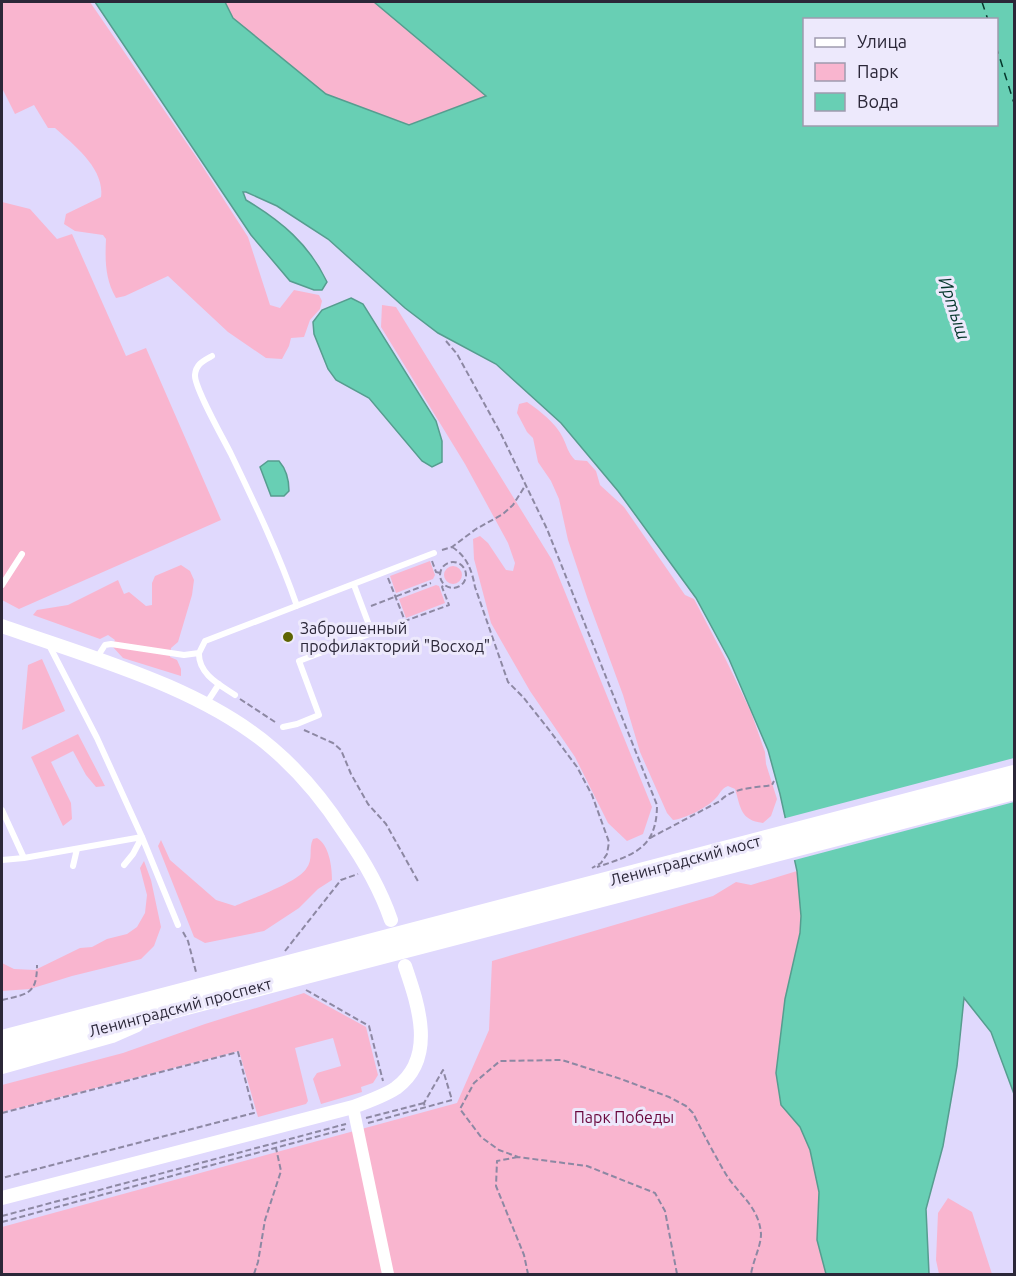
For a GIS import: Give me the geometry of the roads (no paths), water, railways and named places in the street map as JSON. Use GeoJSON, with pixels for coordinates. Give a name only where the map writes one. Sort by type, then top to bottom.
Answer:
{"type":"FeatureCollection","features":[{"type":"Feature","properties":{"kind":"main road","name":"Ленинградский мост"},"geometry":{"type":"LineString","coordinates":[[357,953],[1014,774]]}},
{"type":"Feature","properties":{"kind":"main road","name":"Ленинградский мост"},"geometry":{"type":"LineString","coordinates":[[357,953],[1014,791]]}},
{"type":"Feature","properties":{"kind":"main road","name":"Ленинградский проспект"},"geometry":{"type":"LineString","coordinates":[[2,1054],[165,1011],[357,953]]}},
{"type":"Feature","properties":{"kind":"main road","name":"Ленинградский проспект"},"geometry":{"type":"LineString","coordinates":[[2,1039],[357,953]]}},
{"type":"Feature","properties":{"kind":"street"},"geometry":{"type":"LineString","coordinates":[[2,626],[165,685],[206,704],[272,748],[298,772],[320,798],[360,856],[391,920]]}},
{"type":"Feature","properties":{"kind":"street"},"geometry":{"type":"LineString","coordinates":[[2,1198],[353,1107],[396,1088],[415,1064],[421,1042],[420,1017],[405,966]]}},
{"type":"Feature","properties":{"kind":"street"},"geometry":{"type":"LineString","coordinates":[[2,1067],[112,1036],[165,1011]]}},
{"type":"Feature","properties":{"kind":"street"},"geometry":{"type":"LineString","coordinates":[[353,1107],[388,1275]]}},
{"type":"Feature","properties":{"kind":"lane"},"geometry":{"type":"LineString","coordinates":[[212,356],[199,363],[196,368],[196,385],[284,568],[297,606]]}},
{"type":"Feature","properties":{"kind":"lane"},"geometry":{"type":"LineString","coordinates":[[2,585],[22,555]]}},
{"type":"Feature","properties":{"kind":"lane"},"geometry":{"type":"LineString","coordinates":[[235,695],[210,679],[203,669],[199,653],[205,641],[432,555]]}},
{"type":"Feature","properties":{"kind":"lane"},"geometry":{"type":"LineString","coordinates":[[283,727],[319,715],[299,661],[372,633],[354,585]]}},
{"type":"Feature","properties":{"kind":"lane"},"geometry":{"type":"LineString","coordinates":[[48,642],[97,738],[142,837],[178,925]]}},
{"type":"Feature","properties":{"kind":"lane"},"geometry":{"type":"LineString","coordinates":[[99,663],[105,645],[111,644],[184,655],[199,653]]}},
{"type":"Feature","properties":{"kind":"lane"},"geometry":{"type":"LineString","coordinates":[[206,704],[219,684]]}},
{"type":"Feature","properties":{"kind":"lane"},"geometry":{"type":"LineString","coordinates":[[2,810],[24,858]]}},
{"type":"Feature","properties":{"kind":"lane"},"geometry":{"type":"LineString","coordinates":[[2,860],[142,837]]}},
{"type":"Feature","properties":{"kind":"lane"},"geometry":{"type":"LineString","coordinates":[[124,865],[134,854],[142,837]]}},
{"type":"Feature","properties":{"kind":"lane"},"geometry":{"type":"LineString","coordinates":[[73,866],[77,849]]}},
{"type":"Feature","properties":{"kind":"water","name":"Иртыш"},"geometry":{"type":"Polygon","coordinates":[[[95,2],[225,2],[233,18],[326,94],[409,125],[486,96],[374,2],[1014,2],[1014,1094],[991,1032],[964,998],[957,1066],[943,1146],[926,1209],[929,1274],[826,1274],[817,1240],[819,1192],[810,1150],[800,1127],[781,1105],[776,1073],[785,999],[800,933],[801,916],[797,871],[768,750],[729,659],[696,598],[618,491],[561,423],[496,364],[438,333],[405,308],[328,239],[277,206],[243,192],[246,200],[271,216],[303,245],[327,282],[322,290],[314,290],[290,281],[251,235],[95,2]]]}},
{"type":"Feature","properties":{"kind":"water"},"geometry":{"type":"Polygon","coordinates":[[[351,298],[363,304],[436,421],[442,441],[442,462],[432,467],[422,461],[369,398],[336,380],[328,369],[314,334],[313,322],[322,310],[351,298]]]}},
{"type":"Feature","properties":{"kind":"water"},"geometry":{"type":"Polygon","coordinates":[[[268,461],[279,461],[285,471],[289,491],[284,496],[271,496],[260,467],[268,461]]]}},
{"type":"Feature","properties":{"kind":"place","name":"Заброшенный профилакторий \"Восход\""},"geometry":{"type":"Point","coordinates":[288,637]}},
{"type":"Feature","properties":{"kind":"park label","name":"Парк Победы"},"geometry":{"type":"Point","coordinates":[624,1117]}}]}
